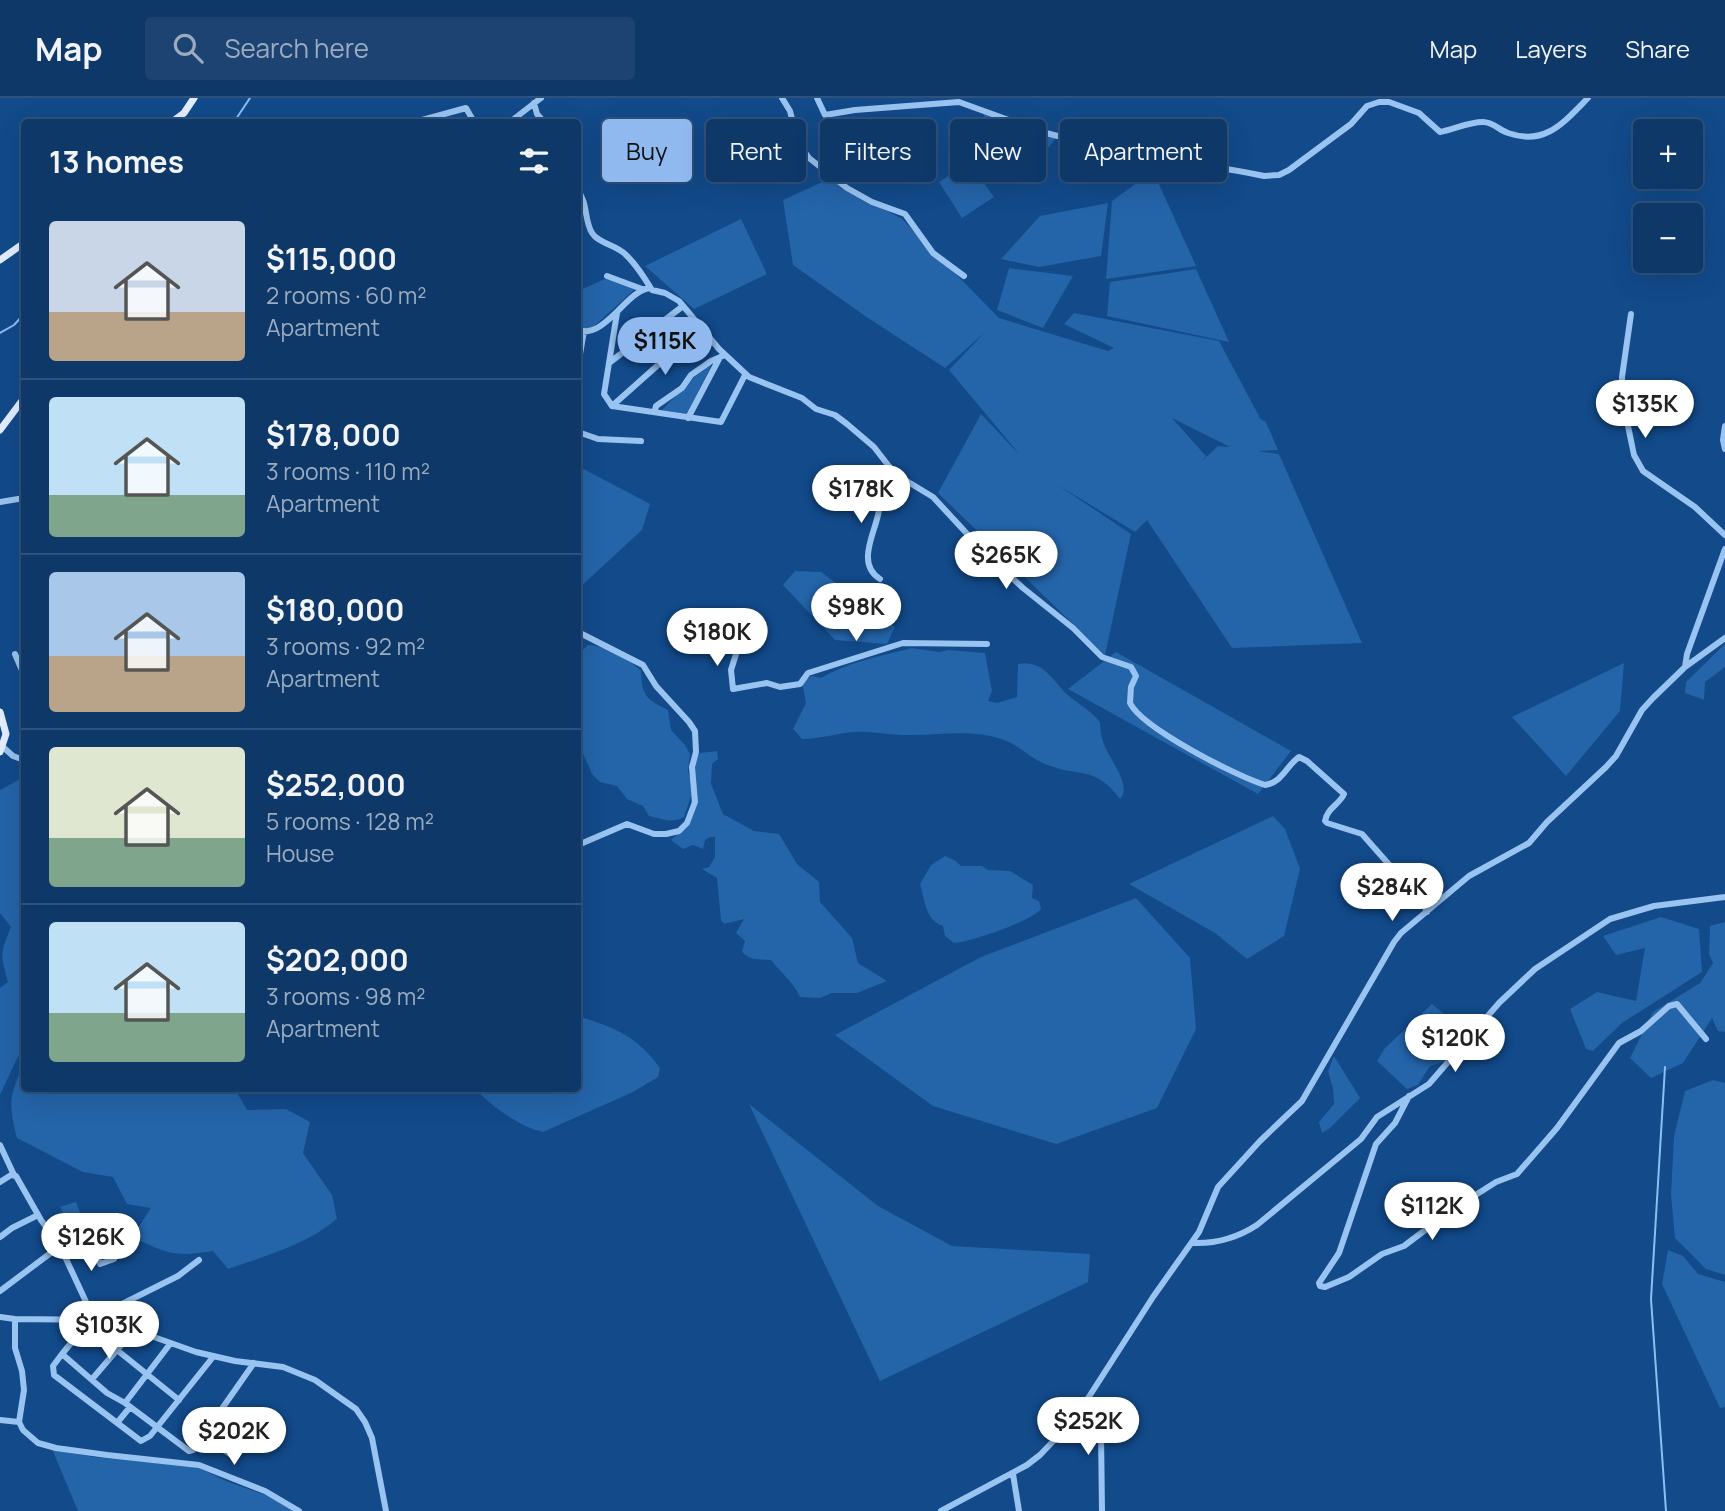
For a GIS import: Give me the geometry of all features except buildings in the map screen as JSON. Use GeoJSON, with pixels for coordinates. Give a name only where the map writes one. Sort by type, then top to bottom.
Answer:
{"type":"FeatureCollection","features":[{"type":"Feature","properties":{"kind":"main road"},"geometry":{"type":"LineString","coordinates":[[176,119],[184,113],[194,98]]}},
{"type":"Feature","properties":{"kind":"main road"},"geometry":{"type":"LineString","coordinates":[[0,260],[21,245]]}},
{"type":"Feature","properties":{"kind":"main road"},"geometry":{"type":"LineString","coordinates":[[0,430],[21,402]]}},
{"type":"Feature","properties":{"kind":"main road"},"geometry":{"type":"LineString","coordinates":[[0,712],[6,734],[1,749]]}},
{"type":"Feature","properties":{"kind":"street"},"geometry":{"type":"LineString","coordinates":[[525,110],[527,98]]}},
{"type":"Feature","properties":{"kind":"street"},"geometry":{"type":"LineString","coordinates":[[514,119],[541,98]]}},
{"type":"Feature","properties":{"kind":"street"},"geometry":{"type":"LineString","coordinates":[[782,98],[790,111],[798,144],[810,158],[847,188],[872,202],[905,214],[933,253],[964,276]]}},
{"type":"Feature","properties":{"kind":"street"},"geometry":{"type":"LineString","coordinates":[[817,98],[825,115],[855,110],[959,103],[980,108],[1042,132],[1084,143],[1127,175],[1145,168],[1174,164],[1264,176],[1279,175],[1289,170],[1351,124],[1367,106],[1379,102],[1390,102],[1419,114],[1440,132],[1486,122],[1508,133],[1532,139],[1549,133],[1588,98]]}},
{"type":"Feature","properties":{"kind":"street"},"geometry":{"type":"LineString","coordinates":[[534,103],[541,119]]}},
{"type":"Feature","properties":{"kind":"street"},"geometry":{"type":"LineString","coordinates":[[426,119],[466,108],[472,119]]}},
{"type":"Feature","properties":{"kind":"street"},"geometry":{"type":"LineString","coordinates":[[581,196],[594,236],[625,253],[639,269],[646,289]]}},
{"type":"Feature","properties":{"kind":"street"},"geometry":{"type":"LineString","coordinates":[[607,276],[665,293],[683,306],[722,357],[745,375],[802,398],[817,409],[835,415],[874,446],[900,477],[933,497],[1023,588],[1073,628],[1102,657],[1131,667],[1136,676],[1130,695],[1133,708],[1176,743],[1265,785],[1277,782],[1295,759],[1300,757],[1307,761],[1344,794],[1327,813],[1327,823],[1362,834],[1423,903],[1427,912]]}},
{"type":"Feature","properties":{"kind":"street"},"geometry":{"type":"LineString","coordinates":[[581,332],[595,329],[646,289]]}},
{"type":"Feature","properties":{"kind":"street"},"geometry":{"type":"LineString","coordinates":[[609,363],[683,306]]}},
{"type":"Feature","properties":{"kind":"street"},"geometry":{"type":"LineString","coordinates":[[612,407],[604,394],[617,313]]}},
{"type":"Feature","properties":{"kind":"street"},"geometry":{"type":"LineString","coordinates":[[1631,314],[1622,377],[1622,397],[1634,455],[1643,471],[1695,507],[1725,535]]}},
{"type":"Feature","properties":{"kind":"street"},"geometry":{"type":"LineString","coordinates":[[612,407],[676,349],[703,330]]}},
{"type":"Feature","properties":{"kind":"street"},"geometry":{"type":"LineString","coordinates":[[655,411],[656,406],[682,388],[691,375],[722,357]]}},
{"type":"Feature","properties":{"kind":"street"},"geometry":{"type":"LineString","coordinates":[[688,418],[722,357]]}},
{"type":"Feature","properties":{"kind":"street"},"geometry":{"type":"LineString","coordinates":[[612,407],[721,422],[745,375]]}},
{"type":"Feature","properties":{"kind":"street"},"geometry":{"type":"LineString","coordinates":[[1725,426],[1725,449]]}},
{"type":"Feature","properties":{"kind":"street"},"geometry":{"type":"LineString","coordinates":[[581,433],[598,439],[641,441]]}},
{"type":"Feature","properties":{"kind":"street"},"geometry":{"type":"LineString","coordinates":[[880,579],[874,575],[866,559],[879,511],[879,476],[889,466]]}},
{"type":"Feature","properties":{"kind":"street"},"geometry":{"type":"LineString","coordinates":[[0,502],[21,498]]}},
{"type":"Feature","properties":{"kind":"street"},"geometry":{"type":"LineString","coordinates":[[1685,667],[1687,654],[1725,549]]}},
{"type":"Feature","properties":{"kind":"street"},"geometry":{"type":"LineString","coordinates":[[581,634],[643,665],[656,686],[695,731],[696,752],[692,767],[695,802],[687,822],[679,831],[654,834],[627,824],[581,844]]}},
{"type":"Feature","properties":{"kind":"street"},"geometry":{"type":"LineString","coordinates":[[942,1511],[1013,1474],[1040,1455],[1057,1438],[1087,1400],[1140,1316],[1192,1243],[1205,1221],[1218,1187],[1302,1101],[1394,942],[1469,876],[1529,843],[1606,767],[1620,749],[1642,710],[1685,667],[1725,638]]}},
{"type":"Feature","properties":{"kind":"street"},"geometry":{"type":"LineString","coordinates":[[737,651],[731,670],[733,689],[767,683],[780,687],[800,684],[808,673],[904,642],[987,644]]}},
{"type":"Feature","properties":{"kind":"street"},"geometry":{"type":"LineString","coordinates":[[15,654],[21,668]]}},
{"type":"Feature","properties":{"kind":"street"},"geometry":{"type":"LineString","coordinates":[[1,749],[21,759]]}},
{"type":"Feature","properties":{"kind":"street"},"geometry":{"type":"LineString","coordinates":[[1192,1243],[1208,1244],[1240,1236],[1257,1225],[1361,1139],[1377,1117],[1429,1084],[1499,1003],[1535,969],[1610,919],[1654,906],[1725,897]]}},
{"type":"Feature","properties":{"kind":"street"},"geometry":{"type":"LineString","coordinates":[[1409,1096],[1395,1123],[1376,1144],[1339,1253],[1319,1283],[1320,1286],[1325,1287],[1349,1277],[1382,1254],[1404,1246],[1496,1181],[1517,1174],[1557,1128],[1573,1103],[1584,1094],[1606,1058],[1619,1043],[1641,1031],[1670,1006],[1677,1004],[1706,1039]]}},
{"type":"Feature","properties":{"kind":"street"},"geometry":{"type":"LineString","coordinates":[[0,1144],[14,1175],[60,1246],[95,1319]]}},
{"type":"Feature","properties":{"kind":"street"},"geometry":{"type":"LineString","coordinates":[[0,1182],[14,1175]]}},
{"type":"Feature","properties":{"kind":"street"},"geometry":{"type":"LineString","coordinates":[[0,1237],[38,1215]]}},
{"type":"Feature","properties":{"kind":"street"},"geometry":{"type":"LineString","coordinates":[[0,1291],[60,1246]]}},
{"type":"Feature","properties":{"kind":"street"},"geometry":{"type":"LineString","coordinates":[[64,1255],[91,1247],[94,1248],[100,1264],[114,1259]]}},
{"type":"Feature","properties":{"kind":"street"},"geometry":{"type":"LineString","coordinates":[[199,1260],[178,1276],[106,1312],[84,1327],[53,1366],[54,1375],[141,1441],[150,1436],[213,1357]]}},
{"type":"Feature","properties":{"kind":"street"},"geometry":{"type":"LineString","coordinates":[[0,1317],[15,1320],[95,1319],[135,1329],[170,1344],[213,1357],[283,1367],[315,1380],[356,1409],[372,1438],[386,1511]]}},
{"type":"Feature","properties":{"kind":"street"},"geometry":{"type":"LineString","coordinates":[[15,1320],[15,1348],[24,1390],[19,1422],[23,1430],[38,1443],[56,1448],[199,1465],[265,1492],[299,1511]]}},
{"type":"Feature","properties":{"kind":"street"},"geometry":{"type":"LineString","coordinates":[[84,1327],[179,1400]]}},
{"type":"Feature","properties":{"kind":"street"},"geometry":{"type":"LineString","coordinates":[[93,1378],[135,1329]]}},
{"type":"Feature","properties":{"kind":"street"},"geometry":{"type":"LineString","coordinates":[[117,1423],[170,1344]]}},
{"type":"Feature","properties":{"kind":"street"},"geometry":{"type":"LineString","coordinates":[[62,1354],[107,1392],[189,1451],[193,1450],[254,1363]]}},
{"type":"Feature","properties":{"kind":"street"},"geometry":{"type":"LineString","coordinates":[[1087,1400],[1101,1432],[1102,1511]]}},
{"type":"Feature","properties":{"kind":"street"},"geometry":{"type":"LineString","coordinates":[[0,1420],[19,1422]]}},
{"type":"Feature","properties":{"kind":"street"},"geometry":{"type":"LineString","coordinates":[[212,1422],[244,1442]]}},
{"type":"Feature","properties":{"kind":"street"},"geometry":{"type":"LineString","coordinates":[[202,1436],[230,1454],[237,1451],[255,1429]]}},
{"type":"Feature","properties":{"kind":"street"},"geometry":{"type":"LineString","coordinates":[[1013,1474],[1019,1511]]}},
{"type":"Feature","properties":{"kind":"shaded area"},"geometry":{"type":"Polygon","coordinates":[[[980,108],[1005,119],[986,119],[980,108]]]}},
{"type":"Feature","properties":{"kind":"shaded area"},"geometry":{"type":"Polygon","coordinates":[[[1046,135],[1056,138],[1046,150],[1046,135]]]}},
{"type":"Feature","properties":{"kind":"shaded area"},"geometry":{"type":"Polygon","coordinates":[[[950,175],[950,182],[983,182],[994,197],[962,218],[939,182],[950,175]]]}},
{"type":"Feature","properties":{"kind":"shaded area"},"geometry":{"type":"Polygon","coordinates":[[[822,182],[834,182],[902,219],[999,318],[1108,351],[1114,348],[1064,324],[1074,313],[1219,341],[1260,418],[1257,417],[1266,422],[1278,450],[1257,451],[1279,454],[1362,643],[1232,648],[1147,520],[1135,532],[1058,485],[1131,534],[1105,655],[938,493],[981,414],[1020,455],[949,370],[984,333],[945,368],[793,265],[783,200],[822,182]],[[1172,418],[1206,456],[1202,461],[1218,446],[1230,447],[1172,418]]]}},
{"type":"Feature","properties":{"kind":"shaded area"},"geometry":{"type":"Polygon","coordinates":[[[1138,182],[1158,182],[1196,266],[1106,279],[1112,201],[1138,182]]]}},
{"type":"Feature","properties":{"kind":"shaded area"},"geometry":{"type":"Polygon","coordinates":[[[1108,203],[1101,256],[1039,267],[1001,259],[1040,216],[1108,203]]]}},
{"type":"Feature","properties":{"kind":"shaded area"},"geometry":{"type":"Polygon","coordinates":[[[741,219],[767,274],[694,309],[645,266],[741,219]]]}},
{"type":"Feature","properties":{"kind":"shaded area"},"geometry":{"type":"Polygon","coordinates":[[[1009,268],[1073,276],[1043,328],[997,310],[1009,268]]]}},
{"type":"Feature","properties":{"kind":"shaded area"},"geometry":{"type":"Polygon","coordinates":[[[1196,269],[1229,342],[1107,316],[1110,282],[1196,269]]]}},
{"type":"Feature","properties":{"kind":"shaded area"},"geometry":{"type":"Polygon","coordinates":[[[607,278],[635,289],[590,330],[581,328],[581,290],[607,278]]]}},
{"type":"Feature","properties":{"kind":"shaded area"},"geometry":{"type":"Polygon","coordinates":[[[712,364],[687,414],[662,410],[702,369],[712,364]]]}},
{"type":"Feature","properties":{"kind":"shaded area"},"geometry":{"type":"Polygon","coordinates":[[[581,468],[650,504],[642,530],[581,586],[581,468]]]}},
{"type":"Feature","properties":{"kind":"shaded area"},"geometry":{"type":"Polygon","coordinates":[[[795,571],[821,572],[895,627],[887,644],[835,640],[783,585],[795,571]]]}},
{"type":"Feature","properties":{"kind":"shaded area"},"geometry":{"type":"Polygon","coordinates":[[[1725,644],[1725,667],[1705,682],[1704,700],[1685,693],[1686,682],[1725,644]]]}},
{"type":"Feature","properties":{"kind":"shaded area"},"geometry":{"type":"Polygon","coordinates":[[[588,645],[610,650],[636,666],[641,671],[647,696],[668,710],[671,730],[690,754],[688,772],[694,787],[684,817],[671,821],[649,816],[643,806],[627,799],[617,786],[600,782],[592,774],[581,749],[581,648],[583,650],[588,645]]]}},
{"type":"Feature","properties":{"kind":"shaded area"},"geometry":{"type":"Polygon","coordinates":[[[912,648],[939,652],[948,650],[985,653],[992,691],[988,701],[997,703],[1017,697],[1018,664],[1027,663],[1041,668],[1100,722],[1103,743],[1120,774],[1124,788],[1120,799],[1111,788],[1094,776],[1045,764],[1010,743],[992,736],[967,733],[903,735],[861,732],[802,739],[793,729],[806,703],[802,682],[812,676],[821,678],[853,664],[912,648]]]}},
{"type":"Feature","properties":{"kind":"shaded area"},"geometry":{"type":"Polygon","coordinates":[[[1116,652],[1291,751],[1258,794],[1068,689],[1116,652]]]}},
{"type":"Feature","properties":{"kind":"shaded area"},"geometry":{"type":"Polygon","coordinates":[[[1624,663],[1620,711],[1566,776],[1512,717],[1624,663]]]}},
{"type":"Feature","properties":{"kind":"shaded area"},"geometry":{"type":"Polygon","coordinates":[[[717,751],[718,759],[712,764],[711,784],[723,814],[754,831],[779,834],[797,864],[819,882],[820,902],[852,938],[858,963],[887,981],[857,993],[832,993],[820,998],[800,997],[771,960],[752,958],[742,952],[745,941],[736,933],[744,919],[724,924],[721,920],[717,878],[702,869],[709,867],[715,857],[715,837],[705,840],[703,849],[693,845],[683,849],[671,840],[691,822],[692,776],[696,760],[700,753],[717,751]]]}},
{"type":"Feature","properties":{"kind":"shaded area"},"geometry":{"type":"Polygon","coordinates":[[[21,779],[21,1050],[0,1095],[0,988],[8,982],[2,954],[11,927],[0,913],[0,790],[21,779]]]}},
{"type":"Feature","properties":{"kind":"shaded area"},"geometry":{"type":"Polygon","coordinates":[[[1273,816],[1285,829],[1300,869],[1284,936],[1247,959],[1215,933],[1129,884],[1273,816]]]}},
{"type":"Feature","properties":{"kind":"shaded area"},"geometry":{"type":"Polygon","coordinates":[[[945,856],[961,866],[982,866],[988,870],[1010,871],[1033,885],[1032,898],[1039,901],[1041,909],[1000,930],[954,943],[945,936],[943,926],[929,914],[920,884],[931,865],[945,856]]]}},
{"type":"Feature","properties":{"kind":"shaded area"},"geometry":{"type":"Polygon","coordinates":[[[1136,898],[1190,958],[1196,1029],[1157,1108],[1056,1144],[933,1106],[835,1035],[981,957],[1136,898]]]}},
{"type":"Feature","properties":{"kind":"shaded area"},"geometry":{"type":"Polygon","coordinates":[[[1661,917],[1699,929],[1702,972],[1622,1023],[1593,1051],[1586,1049],[1570,1009],[1597,992],[1636,1001],[1645,948],[1616,955],[1603,936],[1661,917]]]}},
{"type":"Feature","properties":{"kind":"shaded area"},"geometry":{"type":"Polygon","coordinates":[[[1725,922],[1725,1032],[1718,1031],[1712,1018],[1683,1063],[1651,1078],[1630,1058],[1653,1012],[1700,983],[1713,963],[1709,954],[1710,926],[1725,922]]]}},
{"type":"Feature","properties":{"kind":"shaded area"},"geometry":{"type":"Polygon","coordinates":[[[1432,1004],[1451,1020],[1438,1037],[1436,1046],[1441,1048],[1478,1016],[1479,1022],[1446,1061],[1430,1066],[1418,1085],[1407,1089],[1377,1061],[1385,1048],[1432,1004]]]}},
{"type":"Feature","properties":{"kind":"shaded area"},"geometry":{"type":"Polygon","coordinates":[[[581,1017],[624,1034],[642,1048],[660,1068],[658,1077],[633,1092],[543,1132],[525,1126],[478,1092],[581,1092],[581,1017]]]}},
{"type":"Feature","properties":{"kind":"shaded area"},"geometry":{"type":"Polygon","coordinates":[[[1334,1056],[1360,1098],[1322,1133],[1319,1122],[1334,1104],[1328,1071],[1334,1056]]]}},
{"type":"Feature","properties":{"kind":"shaded area"},"geometry":{"type":"Polygon","coordinates":[[[21,1071],[21,1092],[237,1092],[247,1110],[286,1109],[310,1122],[303,1153],[332,1195],[337,1219],[299,1243],[228,1269],[213,1251],[179,1254],[154,1247],[132,1237],[151,1208],[127,1204],[113,1177],[83,1172],[17,1138],[12,1116],[15,1084],[21,1071]]]}},
{"type":"Feature","properties":{"kind":"shaded area"},"geometry":{"type":"Polygon","coordinates":[[[1713,1080],[1725,1083],[1725,1275],[1706,1269],[1675,1238],[1671,1195],[1674,1136],[1685,1091],[1713,1080]]]}},
{"type":"Feature","properties":{"kind":"shaded area"},"geometry":{"type":"Polygon","coordinates":[[[749,1104],[878,1206],[952,1246],[1090,1254],[1088,1282],[880,1381],[749,1104]]]}},
{"type":"Feature","properties":{"kind":"shaded area"},"geometry":{"type":"Polygon","coordinates":[[[76,1202],[84,1223],[100,1216],[104,1235],[93,1240],[85,1229],[72,1234],[73,1240],[60,1242],[51,1229],[69,1224],[60,1207],[76,1202]]]}},
{"type":"Feature","properties":{"kind":"shaded area"},"geometry":{"type":"Polygon","coordinates":[[[1668,1250],[1683,1256],[1698,1274],[1725,1282],[1725,1407],[1720,1408],[1662,1284],[1668,1250]]]}},
{"type":"Feature","properties":{"kind":"shaded area"},"geometry":{"type":"Polygon","coordinates":[[[52,1449],[94,1457],[197,1467],[271,1497],[294,1511],[78,1511],[52,1449]]]}},
{"type":"Feature","properties":{"kind":"waterway"},"geometry":{"type":"LineString","coordinates":[[236,119],[250,98]]}},
{"type":"Feature","properties":{"kind":"waterway"},"geometry":{"type":"LineString","coordinates":[[0,333],[21,317]]}},
{"type":"Feature","properties":{"kind":"waterway"},"geometry":{"type":"LineString","coordinates":[[1665,1067],[1651,1299],[1666,1511]]}}]}
